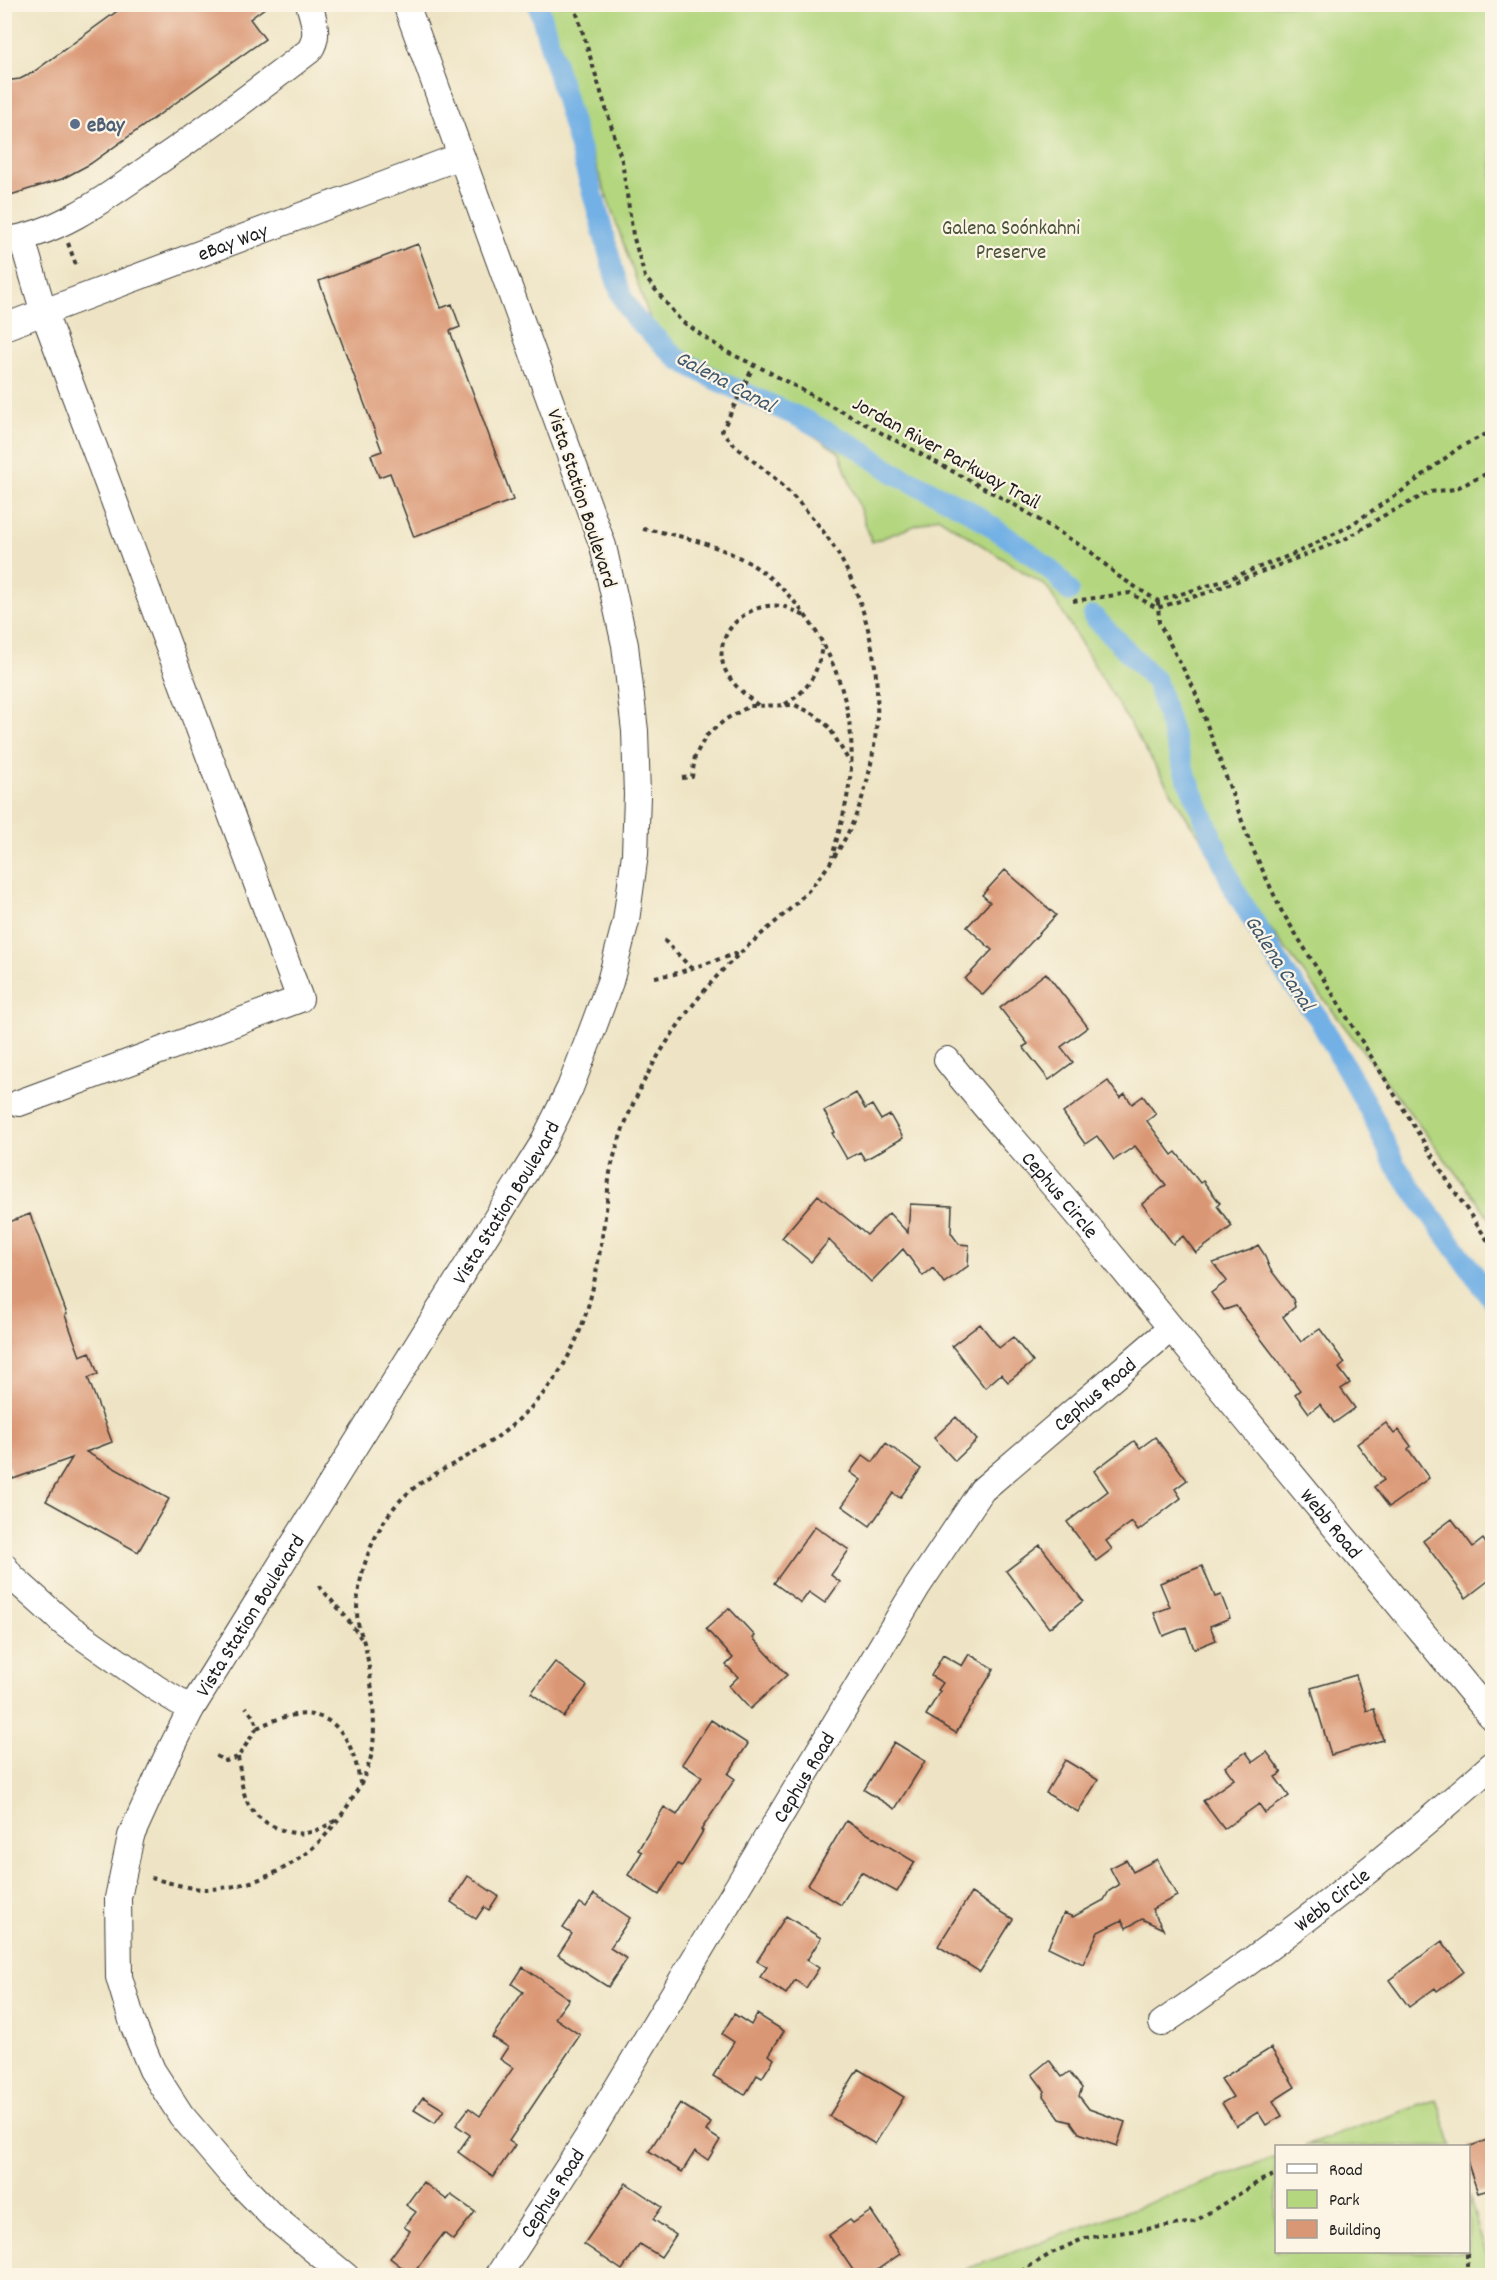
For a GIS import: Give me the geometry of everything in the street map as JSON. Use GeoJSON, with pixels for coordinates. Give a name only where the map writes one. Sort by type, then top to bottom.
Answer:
{"type":"FeatureCollection","features":[{"type":"Feature","properties":{"kind":"street"},"geometry":{"type":"LineString","coordinates":[[19,1103],[300,999],[44,313],[13,239],[87,210],[209,127],[309,51],[316,29],[309,4]]}},
{"type":"Feature","properties":{"kind":"street","name":"Vista Station Boulevard"},"geometry":{"type":"LineString","coordinates":[[346,2276],[270,2214],[232,2175],[181,2115],[152,2070],[134,2027],[119,1977],[118,1898],[131,1836],[165,1761],[192,1709],[542,1145],[570,1088],[610,982],[626,921],[635,854],[637,795],[635,731],[625,645],[618,605],[603,546],[406,4]]}},
{"type":"Feature","properties":{"kind":"street","name":"eBay Way"},"geometry":{"type":"LineString","coordinates":[[4,327],[461,156]]}},
{"type":"Feature","properties":{"kind":"street","name":"Cephus Circle"},"geometry":{"type":"LineString","coordinates":[[947,1060],[1047,1177],[1170,1329]]}},
{"type":"Feature","properties":{"kind":"street","name":"Webb Road"},"geometry":{"type":"LineString","coordinates":[[1170,1329],[1492,1717]]}},
{"type":"Feature","properties":{"kind":"street","name":"Cephus Road"},"geometry":{"type":"LineString","coordinates":[[498,2276],[589,2135],[917,1587],[982,1490],[1170,1329]]}},
{"type":"Feature","properties":{"kind":"street"},"geometry":{"type":"LineString","coordinates":[[4,1566],[11,1576],[66,1625],[156,1688],[192,1709]]}},
{"type":"Feature","properties":{"kind":"street","name":"Webb Circle"},"geometry":{"type":"LineString","coordinates":[[1162,2023],[1303,1923],[1437,1814],[1492,1765]]}},
{"type":"Feature","properties":{"kind":"path","name":"Jordan River Parkway Trail"},"geometry":{"type":"LineString","coordinates":[[574,4],[622,161],[633,235],[645,277],[680,320],[725,351],[1015,505],[1090,552],[1118,576],[1158,601]]}},
{"type":"Feature","properties":{"kind":"path"},"geometry":{"type":"LineString","coordinates":[[4,64],[8,73]]}},
{"type":"Feature","properties":{"kind":"path"},"geometry":{"type":"LineString","coordinates":[[64,234],[77,268]]}},
{"type":"Feature","properties":{"kind":"path"},"geometry":{"type":"LineString","coordinates":[[151,1878],[202,1889],[243,1885],[284,1869],[312,1849],[351,1802],[372,1755],[375,1731],[363,1642],[357,1621],[360,1587],[371,1547],[384,1521],[406,1493],[421,1481],[488,1444],[520,1419],[555,1378],[579,1336],[593,1297],[611,1166],[629,1116],[651,1068],[673,1032],[716,978],[795,905],[825,873],[848,837],[866,789],[876,737],[877,701],[874,656],[863,614],[840,557],[813,519],[782,485],[722,431],[754,365]]}},
{"type":"Feature","properties":{"kind":"path"},"geometry":{"type":"LineString","coordinates":[[1492,431],[1460,447],[1402,491],[1336,533],[1296,553],[1158,601],[1157,608],[1159,623],[1194,689],[1250,843],[1281,910],[1449,1184],[1492,1247]]}},
{"type":"Feature","properties":{"kind":"path"},"geometry":{"type":"LineString","coordinates":[[1073,601],[1130,593],[1157,608],[1206,593],[1347,538],[1430,492],[1455,489],[1492,471]]}},
{"type":"Feature","properties":{"kind":"path"},"geometry":{"type":"LineString","coordinates":[[643,529],[701,542],[751,564],[786,592],[809,618],[833,665],[842,690],[850,727],[852,767],[847,801],[831,862]]}},
{"type":"Feature","properties":{"kind":"path"},"geometry":{"type":"LineString","coordinates":[[758,706],[740,691],[724,668],[721,651],[725,638],[732,626],[750,611],[761,607],[784,607],[809,618]]}},
{"type":"Feature","properties":{"kind":"path"},"geometry":{"type":"LineString","coordinates":[[784,705],[794,699],[811,682],[820,662],[822,644]]}},
{"type":"Feature","properties":{"kind":"path"},"geometry":{"type":"LineString","coordinates":[[682,778],[692,777],[695,756],[706,736],[726,718],[750,706],[795,705],[814,714],[829,727],[852,767]]}},
{"type":"Feature","properties":{"kind":"path"},"geometry":{"type":"LineString","coordinates":[[664,940],[691,969]]}},
{"type":"Feature","properties":{"kind":"path"},"geometry":{"type":"LineString","coordinates":[[655,977],[691,969],[742,952]]}},
{"type":"Feature","properties":{"kind":"path"},"geometry":{"type":"LineString","coordinates":[[319,1586],[345,1616],[363,1642]]}},
{"type":"Feature","properties":{"kind":"path"},"geometry":{"type":"LineString","coordinates":[[246,1707],[255,1719],[257,1728]]}},
{"type":"Feature","properties":{"kind":"path"},"geometry":{"type":"LineString","coordinates":[[216,1756],[226,1761],[238,1757],[257,1728],[295,1713],[314,1715],[333,1724],[348,1743],[358,1767],[360,1783]]}},
{"type":"Feature","properties":{"kind":"path"},"geometry":{"type":"LineString","coordinates":[[238,1757],[244,1795],[253,1812],[266,1822],[280,1829],[304,1833],[337,1820]]}},
{"type":"Feature","properties":{"kind":"path"},"geometry":{"type":"LineString","coordinates":[[1013,2276],[1052,2253],[1085,2238],[1194,2222],[1260,2181],[1275,2174]]}},
{"type":"Feature","properties":{"kind":"path"},"geometry":{"type":"LineString","coordinates":[[1467,2253],[1467,2276]]}},
{"type":"Feature","properties":{"kind":"green space","name":"Galena Soónkahni Preserve"},"geometry":{"type":"Polygon","coordinates":[[[539,5],[1492,5],[1492,366],[1488,369],[1492,378],[1492,1221],[1190,823],[1047,587],[938,517],[872,542],[839,452],[655,333],[539,5]]]}},
{"type":"Feature","properties":{"kind":"green space"},"geometry":{"type":"Polygon","coordinates":[[[1437,2099],[1452,2145],[1308,2145],[1437,2099]]]}},
{"type":"Feature","properties":{"kind":"green space"},"geometry":{"type":"Polygon","coordinates":[[[1275,2157],[1275,2253],[1470,2253],[1470,2199],[1492,2275],[950,2275],[1275,2157]]]}},
{"type":"Feature","properties":{"kind":"building","name":"eBay"},"geometry":{"type":"Polygon","coordinates":[[[127,4],[270,4],[250,19],[265,39],[90,164],[62,179],[4,197],[4,81],[20,79],[32,73],[127,4]]]}},
{"type":"Feature","properties":{"kind":"building"},"geometry":{"type":"Polygon","coordinates":[[[418,244],[441,308],[452,304],[460,327],[450,331],[513,500],[414,537],[390,473],[379,477],[371,455],[382,451],[319,281],[418,244]]]}},
{"type":"Feature","properties":{"kind":"building"},"geometry":{"type":"Polygon","coordinates":[[[1005,870],[1056,915],[983,995],[965,979],[992,950],[967,927],[990,902],[982,895],[1005,870]]]}},
{"type":"Feature","properties":{"kind":"building"},"geometry":{"type":"Polygon","coordinates":[[[1046,973],[1088,1027],[1061,1047],[1073,1062],[1049,1080],[1023,1047],[1028,1044],[1000,1008],[1046,973]]]}},
{"type":"Feature","properties":{"kind":"building"},"geometry":{"type":"Polygon","coordinates":[[[1108,1081],[1120,1098],[1125,1094],[1132,1104],[1143,1096],[1156,1114],[1147,1121],[1172,1155],[1176,1152],[1200,1183],[1203,1181],[1220,1203],[1217,1206],[1232,1226],[1196,1253],[1183,1236],[1173,1244],[1142,1204],[1166,1185],[1135,1146],[1114,1160],[1097,1136],[1085,1144],[1063,1113],[1108,1081]]]}},
{"type":"Feature","properties":{"kind":"building"},"geometry":{"type":"Polygon","coordinates":[[[856,1093],[865,1109],[872,1105],[881,1120],[890,1115],[903,1138],[865,1160],[860,1152],[847,1159],[832,1133],[835,1132],[824,1111],[856,1093]]]}},
{"type":"Feature","properties":{"kind":"building"},"geometry":{"type":"Polygon","coordinates":[[[818,1195],[867,1235],[889,1213],[908,1233],[910,1204],[952,1206],[951,1233],[959,1244],[969,1245],[968,1266],[944,1283],[933,1268],[923,1276],[903,1249],[871,1282],[829,1240],[811,1262],[782,1238],[818,1195]]]}},
{"type":"Feature","properties":{"kind":"building"},"geometry":{"type":"Polygon","coordinates":[[[30,1214],[80,1356],[90,1352],[98,1374],[88,1378],[112,1442],[86,1452],[169,1499],[138,1552],[46,1501],[72,1458],[13,1479],[4,1456],[4,1224],[30,1214]]]}},
{"type":"Feature","properties":{"kind":"building"},"geometry":{"type":"Polygon","coordinates":[[[1258,1245],[1270,1269],[1293,1299],[1295,1307],[1283,1317],[1301,1342],[1320,1329],[1345,1363],[1339,1368],[1350,1383],[1341,1389],[1355,1408],[1334,1423],[1320,1404],[1309,1413],[1295,1394],[1300,1390],[1236,1306],[1224,1310],[1211,1293],[1227,1281],[1213,1263],[1258,1245]]]}},
{"type":"Feature","properties":{"kind":"building"},"geometry":{"type":"Polygon","coordinates":[[[980,1324],[999,1348],[1013,1337],[1033,1362],[1008,1382],[1001,1374],[985,1388],[952,1346],[980,1324]]]}},
{"type":"Feature","properties":{"kind":"building"},"geometry":{"type":"Polygon","coordinates":[[[956,1417],[977,1440],[955,1461],[934,1438],[956,1417]]]}},
{"type":"Feature","properties":{"kind":"building"},"geometry":{"type":"Polygon","coordinates":[[[1386,1423],[1394,1434],[1399,1430],[1411,1446],[1408,1449],[1429,1478],[1389,1507],[1374,1487],[1384,1480],[1357,1444],[1386,1423]]]}},
{"type":"Feature","properties":{"kind":"building"},"geometry":{"type":"Polygon","coordinates":[[[1155,1437],[1187,1480],[1175,1489],[1181,1498],[1138,1531],[1132,1522],[1106,1541],[1112,1549],[1096,1561],[1067,1522],[1108,1491],[1094,1471],[1134,1441],[1140,1448],[1155,1437]]]}},
{"type":"Feature","properties":{"kind":"building"},"geometry":{"type":"Polygon","coordinates":[[[886,1443],[921,1469],[900,1498],[893,1493],[870,1526],[842,1506],[861,1480],[850,1472],[863,1455],[873,1462],[886,1443]]]}},
{"type":"Feature","properties":{"kind":"building"},"geometry":{"type":"Polygon","coordinates":[[[1452,1519],[1473,1547],[1483,1539],[1492,1552],[1492,1578],[1466,1598],[1423,1541],[1452,1519]]]}},
{"type":"Feature","properties":{"kind":"building"},"geometry":{"type":"Polygon","coordinates":[[[815,1526],[849,1550],[831,1575],[840,1582],[825,1603],[809,1592],[801,1603],[774,1583],[815,1526]]]}},
{"type":"Feature","properties":{"kind":"building"},"geometry":{"type":"Polygon","coordinates":[[[1040,1545],[1083,1601],[1049,1628],[1006,1571],[1040,1545]]]}},
{"type":"Feature","properties":{"kind":"building"},"geometry":{"type":"Polygon","coordinates":[[[1202,1566],[1215,1597],[1221,1595],[1230,1618],[1210,1626],[1216,1640],[1194,1649],[1186,1627],[1163,1636],[1154,1613],[1170,1607],[1160,1583],[1202,1566]]]}},
{"type":"Feature","properties":{"kind":"building"},"geometry":{"type":"Polygon","coordinates":[[[729,1608],[787,1675],[750,1709],[729,1686],[738,1677],[726,1665],[733,1658],[706,1629],[729,1608]]]}},
{"type":"Feature","properties":{"kind":"building"},"geometry":{"type":"Polygon","coordinates":[[[969,1654],[994,1669],[956,1733],[926,1715],[943,1683],[931,1676],[943,1655],[962,1666],[969,1654]]]}},
{"type":"Feature","properties":{"kind":"building"},"geometry":{"type":"Polygon","coordinates":[[[555,1662],[587,1686],[564,1717],[531,1693],[555,1662]]]}},
{"type":"Feature","properties":{"kind":"building"},"geometry":{"type":"Polygon","coordinates":[[[1356,1675],[1367,1711],[1374,1709],[1383,1740],[1331,1755],[1311,1688],[1356,1675]]]}},
{"type":"Feature","properties":{"kind":"building"},"geometry":{"type":"Polygon","coordinates":[[[711,1720],[748,1744],[728,1774],[735,1779],[701,1830],[703,1831],[682,1866],[678,1864],[659,1895],[628,1875],[642,1852],[638,1850],[664,1807],[677,1815],[702,1777],[682,1764],[711,1720]]]}},
{"type":"Feature","properties":{"kind":"building"},"geometry":{"type":"Polygon","coordinates":[[[894,1742],[925,1761],[895,1809],[864,1790],[894,1742]]]}},
{"type":"Feature","properties":{"kind":"building"},"geometry":{"type":"Polygon","coordinates":[[[1246,1752],[1253,1762],[1267,1752],[1282,1773],[1275,1777],[1289,1796],[1265,1813],[1259,1804],[1224,1829],[1203,1801],[1234,1779],[1225,1767],[1246,1752]]]}},
{"type":"Feature","properties":{"kind":"building"},"geometry":{"type":"Polygon","coordinates":[[[1065,1760],[1098,1780],[1078,1812],[1046,1793],[1065,1760]]]}},
{"type":"Feature","properties":{"kind":"building"},"geometry":{"type":"Polygon","coordinates":[[[846,1821],[915,1862],[897,1892],[861,1872],[841,1905],[808,1885],[846,1821]]]}},
{"type":"Feature","properties":{"kind":"building"},"geometry":{"type":"Polygon","coordinates":[[[1157,1859],[1177,1896],[1152,1909],[1163,1929],[1142,1919],[1126,1928],[1122,1920],[1098,1932],[1083,1964],[1048,1947],[1064,1913],[1073,1917],[1104,1900],[1109,1891],[1119,1885],[1110,1868],[1126,1860],[1133,1872],[1157,1859]]]}},
{"type":"Feature","properties":{"kind":"building"},"geometry":{"type":"Polygon","coordinates":[[[468,1876],[498,1896],[489,1910],[484,1907],[476,1919],[451,1902],[468,1876]]]}},
{"type":"Feature","properties":{"kind":"building"},"geometry":{"type":"Polygon","coordinates":[[[971,1893],[1013,1919],[980,1972],[938,1946],[971,1893]]]}},
{"type":"Feature","properties":{"kind":"building"},"geometry":{"type":"Polygon","coordinates":[[[594,1894],[630,1918],[610,1948],[627,1959],[608,1987],[558,1955],[572,1934],[563,1928],[580,1903],[586,1907],[594,1894]]]}},
{"type":"Feature","properties":{"kind":"building"},"geometry":{"type":"Polygon","coordinates":[[[786,1916],[821,1938],[807,1960],[819,1968],[806,1988],[795,1980],[786,1994],[760,1977],[767,1967],[757,1961],[786,1916]]]}},
{"type":"Feature","properties":{"kind":"building"},"geometry":{"type":"Polygon","coordinates":[[[1442,1941],[1464,1971],[1437,1991],[1435,1988],[1409,2007],[1389,1980],[1442,1941]]]}},
{"type":"Feature","properties":{"kind":"building"},"geometry":{"type":"Polygon","coordinates":[[[523,1967],[569,1999],[555,2018],[580,2035],[509,2141],[515,2145],[493,2177],[458,2152],[470,2135],[456,2125],[469,2108],[480,2116],[513,2068],[500,2059],[508,2047],[492,2037],[523,1992],[512,1984],[523,1967]]]}},
{"type":"Feature","properties":{"kind":"building"},"geometry":{"type":"Polygon","coordinates":[[[734,2014],[751,2025],[757,2014],[784,2031],[769,2055],[774,2059],[762,2078],[757,2075],[745,2095],[713,2076],[734,2042],[722,2034],[734,2014]]]}},
{"type":"Feature","properties":{"kind":"building"},"geometry":{"type":"Polygon","coordinates":[[[1271,2048],[1295,2087],[1273,2101],[1282,2116],[1266,2125],[1258,2112],[1236,2126],[1222,2103],[1233,2097],[1221,2079],[1271,2048]]]}},
{"type":"Feature","properties":{"kind":"building"},"geometry":{"type":"Polygon","coordinates":[[[1049,2060],[1062,2077],[1069,2072],[1082,2088],[1079,2096],[1089,2109],[1125,2122],[1117,2146],[1079,2133],[1071,2122],[1060,2119],[1043,2096],[1045,2091],[1032,2074],[1049,2060]]]}},
{"type":"Feature","properties":{"kind":"building"},"geometry":{"type":"Polygon","coordinates":[[[858,2069],[904,2097],[875,2144],[829,2116],[858,2069]]]}},
{"type":"Feature","properties":{"kind":"building"},"geometry":{"type":"Polygon","coordinates":[[[423,2097],[444,2110],[435,2123],[414,2110],[423,2097]]]}},
{"type":"Feature","properties":{"kind":"building"},"geometry":{"type":"Polygon","coordinates":[[[680,2103],[711,2123],[706,2131],[720,2140],[708,2160],[695,2151],[682,2172],[649,2151],[680,2103]]]}},
{"type":"Feature","properties":{"kind":"building"},"geometry":{"type":"Polygon","coordinates":[[[1492,2138],[1492,2189],[1478,2193],[1470,2170],[1470,2146],[1492,2138]]]}},
{"type":"Feature","properties":{"kind":"building"},"geometry":{"type":"Polygon","coordinates":[[[423,2182],[447,2200],[451,2195],[475,2212],[453,2240],[444,2233],[412,2275],[390,2258],[410,2231],[404,2227],[416,2212],[406,2205],[423,2182]]]}},
{"type":"Feature","properties":{"kind":"building"},"geometry":{"type":"Polygon","coordinates":[[[626,2183],[662,2207],[653,2219],[676,2235],[661,2257],[640,2244],[622,2270],[584,2244],[626,2183]]]}},
{"type":"Feature","properties":{"kind":"building"},"geometry":{"type":"Polygon","coordinates":[[[871,2211],[900,2254],[868,2276],[857,2276],[829,2235],[850,2220],[853,2223],[871,2211]]]}},
{"type":"Feature","properties":{"kind":"waterway","name":"Galena Canal"},"geometry":{"type":"LineString","coordinates":[[538,4],[614,273],[622,297],[634,317],[677,358],[716,380],[801,418],[858,448],[892,472],[968,510],[1030,553],[1056,575],[1069,591]]}},
{"type":"Feature","properties":{"kind":"waterway","name":"Galena Canal"},"geometry":{"type":"LineString","coordinates":[[1093,616],[1156,681],[1185,773],[1234,889],[1287,976],[1319,1019],[1372,1115],[1395,1165],[1492,1299]]}},
{"type":"Feature","properties":{"kind":"place","name":"eBay"},"geometry":{"type":"Point","coordinates":[75,124]}}]}
